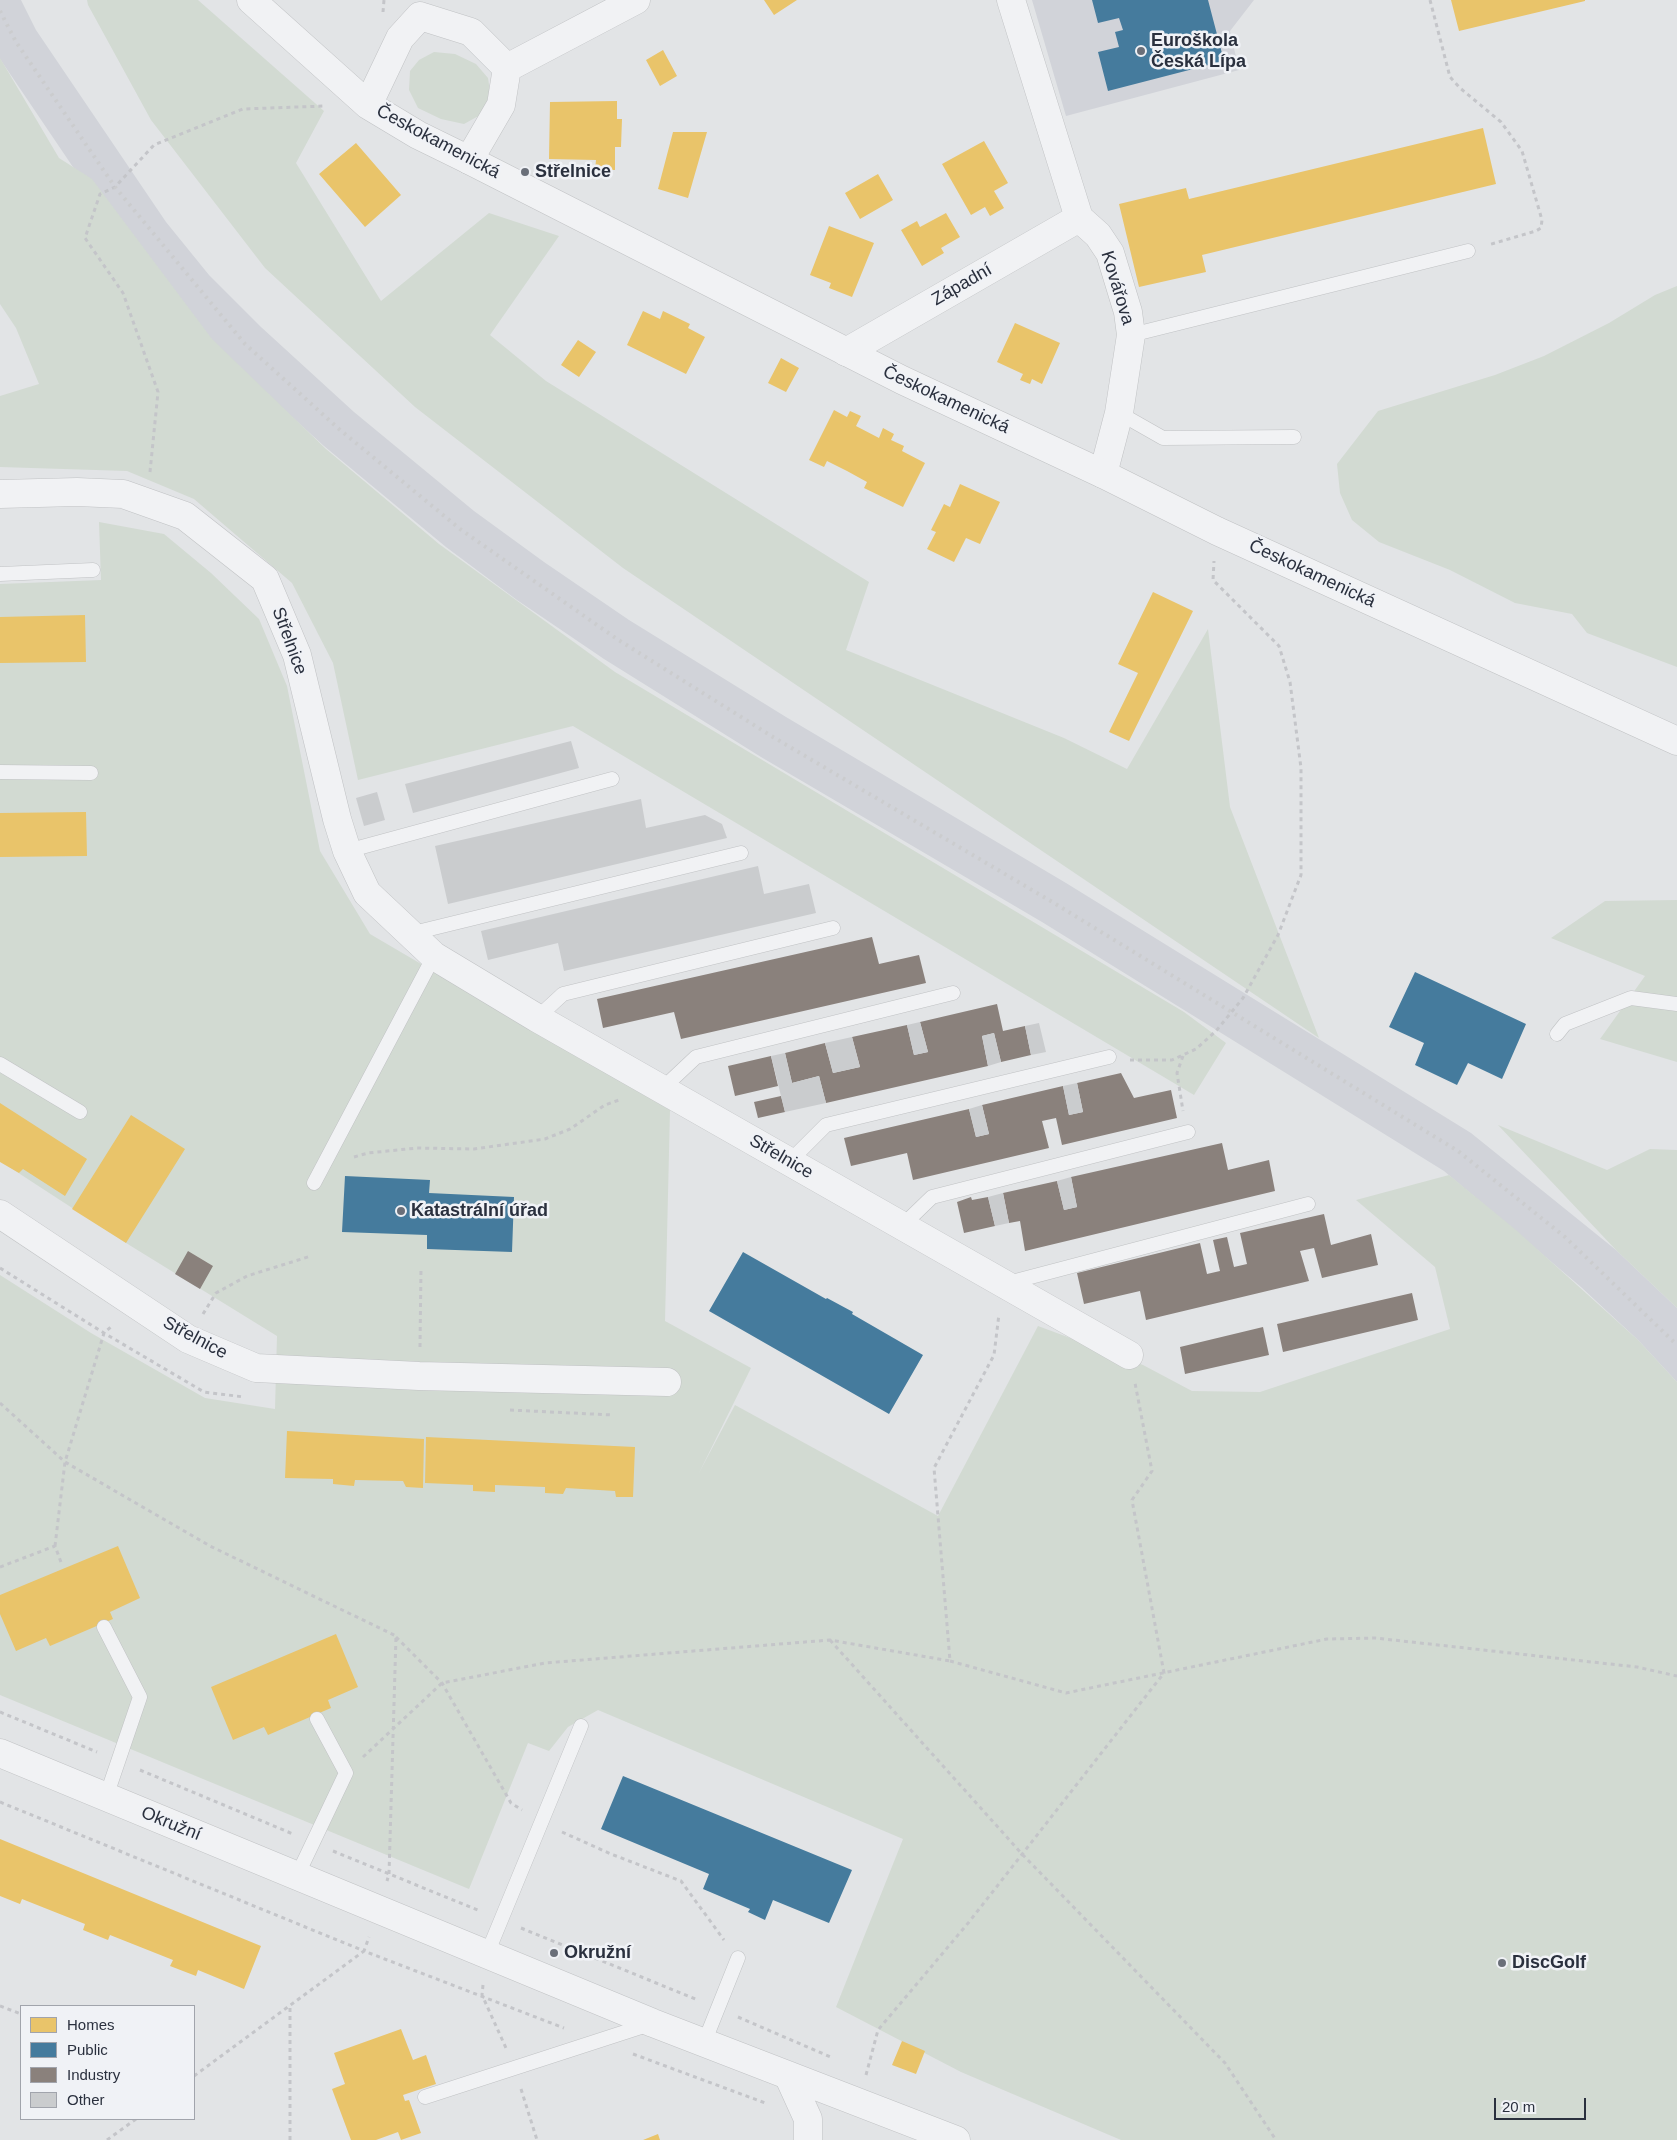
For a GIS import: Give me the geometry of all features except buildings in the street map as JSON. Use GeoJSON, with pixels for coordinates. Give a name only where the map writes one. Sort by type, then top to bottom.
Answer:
{"type":"FeatureCollection","features":[{"type":"Feature","properties":{"kind":"street","name":"Českokamenická"},"geometry":{"type":"LineString","coordinates":[[251,0],[368,105],[418,135],[902,380],[1104,474],[1217,531],[1677,741]]}},
{"type":"Feature","properties":{"kind":"street"},"geometry":{"type":"LineString","coordinates":[[507,68],[636,0]]}},
{"type":"Feature","properties":{"kind":"street"},"geometry":{"type":"LineString","coordinates":[[1011,0],[1079,218]]}},
{"type":"Feature","properties":{"kind":"street"},"geometry":{"type":"LineString","coordinates":[[368,105],[400,38],[419,8],[471,32],[507,68]]}},
{"type":"Feature","properties":{"kind":"street"},"geometry":{"type":"LineString","coordinates":[[469,160],[501,105],[507,68]]}},
{"type":"Feature","properties":{"kind":"street","name":"Kovářova"},"geometry":{"type":"LineString","coordinates":[[1079,218],[1098,234],[1110,253],[1128,312],[1131,335],[1119,413],[1104,474]]}},
{"type":"Feature","properties":{"kind":"street","name":"Západní"},"geometry":{"type":"LineString","coordinates":[[846,352],[1079,218]]}},
{"type":"Feature","properties":{"kind":"street","name":"Střelnice"},"geometry":{"type":"LineString","coordinates":[[0,494],[77,492],[124,494],[185,516],[265,580],[297,655],[337,819],[347,851],[367,893],[434,956],[537,1018],[1129,1355]]}},
{"type":"Feature","properties":{"kind":"street","name":"Střelnice"},"geometry":{"type":"LineString","coordinates":[[0,1214],[188,1339],[256,1368],[419,1376],[667,1382]]}},
{"type":"Feature","properties":{"kind":"street","name":"Okružní"},"geometry":{"type":"LineString","coordinates":[[0,1753],[653,2023],[956,2140]]}},
{"type":"Feature","properties":{"kind":"street"},"geometry":{"type":"LineString","coordinates":[[788,2075],[808,2129]]}},
{"type":"Feature","properties":{"kind":"lane"},"geometry":{"type":"LineString","coordinates":[[1131,335],[1468,251]]}},
{"type":"Feature","properties":{"kind":"lane"},"geometry":{"type":"LineString","coordinates":[[1119,413],[1163,438],[1294,438]]}},
{"type":"Feature","properties":{"kind":"lane"},"geometry":{"type":"LineString","coordinates":[[0,574],[93,570]]}},
{"type":"Feature","properties":{"kind":"lane"},"geometry":{"type":"LineString","coordinates":[[0,772],[90,773]]}},
{"type":"Feature","properties":{"kind":"lane"},"geometry":{"type":"LineString","coordinates":[[347,851],[612,778]]}},
{"type":"Feature","properties":{"kind":"lane"},"geometry":{"type":"LineString","coordinates":[[409,934],[742,852]]}},
{"type":"Feature","properties":{"kind":"lane"},"geometry":{"type":"LineString","coordinates":[[537,1018],[563,994],[833,928]]}},
{"type":"Feature","properties":{"kind":"lane"},"geometry":{"type":"LineString","coordinates":[[314,1183],[434,956]]}},
{"type":"Feature","properties":{"kind":"lane"},"geometry":{"type":"LineString","coordinates":[[662,1089],[696,1057],[953,993]]}},
{"type":"Feature","properties":{"kind":"lane"},"geometry":{"type":"LineString","coordinates":[[1557,1034],[1565,1024],[1631,998],[1677,1004]]}},
{"type":"Feature","properties":{"kind":"lane"},"geometry":{"type":"LineString","coordinates":[[789,1162],[826,1125],[1109,1057]]}},
{"type":"Feature","properties":{"kind":"lane"},"geometry":{"type":"LineString","coordinates":[[0,1064],[80,1112]]}},
{"type":"Feature","properties":{"kind":"lane"},"geometry":{"type":"LineString","coordinates":[[902,1226],[932,1197],[1188,1132]]}},
{"type":"Feature","properties":{"kind":"lane"},"geometry":{"type":"LineString","coordinates":[[1004,1284],[1308,1204]]}},
{"type":"Feature","properties":{"kind":"lane"},"geometry":{"type":"LineString","coordinates":[[104,1627],[140,1696],[106,1797]]}},
{"type":"Feature","properties":{"kind":"lane"},"geometry":{"type":"LineString","coordinates":[[297,1876],[346,1773],[318,1719]]}},
{"type":"Feature","properties":{"kind":"lane"},"geometry":{"type":"LineString","coordinates":[[487,1954],[581,1726]]}},
{"type":"Feature","properties":{"kind":"lane"},"geometry":{"type":"LineString","coordinates":[[704,2043],[738,1958]]}},
{"type":"Feature","properties":{"kind":"lane"},"geometry":{"type":"LineString","coordinates":[[425,2097],[653,2023]]}},
{"type":"Feature","properties":{"kind":"path"},"geometry":{"type":"LineString","coordinates":[[382,19],[384,0]]}},
{"type":"Feature","properties":{"kind":"path"},"geometry":{"type":"LineString","coordinates":[[1430,0],[1450,77],[1460,88],[1501,122],[1522,151],[1542,220],[1541,228],[1536,232],[1468,251]]}},
{"type":"Feature","properties":{"kind":"path"},"geometry":{"type":"LineString","coordinates":[[143,501],[153,461],[158,392],[124,293],[85,238],[100,194],[115,187],[154,145],[243,109],[368,105]]}},
{"type":"Feature","properties":{"kind":"path"},"geometry":{"type":"LineString","coordinates":[[1109,1057],[1138,1061],[1172,1060],[1196,1049],[1216,1031],[1243,998],[1278,935],[1301,875],[1301,768],[1290,682],[1279,646],[1213,580],[1217,531]]}},
{"type":"Feature","properties":{"kind":"path"},"geometry":{"type":"LineString","coordinates":[[1183,1055],[1178,1073],[1188,1132]]}},
{"type":"Feature","properties":{"kind":"path"},"geometry":{"type":"LineString","coordinates":[[323,1167],[368,1153],[417,1148],[474,1148],[545,1139],[570,1129],[606,1105],[639,1092],[662,1089]]}},
{"type":"Feature","properties":{"kind":"path"},"geometry":{"type":"LineString","coordinates":[[188,1339],[216,1293],[247,1276],[311,1256]]}},
{"type":"Feature","properties":{"kind":"path"},"geometry":{"type":"LineString","coordinates":[[0,1268],[104,1334]]}},
{"type":"Feature","properties":{"kind":"path"},"geometry":{"type":"LineString","coordinates":[[419,1376],[421,1268]]}},
{"type":"Feature","properties":{"kind":"path"},"geometry":{"type":"LineString","coordinates":[[950,1661],[934,1468],[994,1355],[1004,1284]]}},
{"type":"Feature","properties":{"kind":"path"},"geometry":{"type":"LineString","coordinates":[[62,1565],[55,1546],[65,1462],[104,1334],[136,1305]]}},
{"type":"Feature","properties":{"kind":"path"},"geometry":{"type":"LineString","coordinates":[[860,2103],[878,2030],[969,1922],[1164,1673],[1132,1500],[1152,1471],[1129,1355]]}},
{"type":"Feature","properties":{"kind":"path"},"geometry":{"type":"LineString","coordinates":[[0,1403],[65,1462],[210,1546],[396,1636],[389,1874],[364,1951],[195,2075]]}},
{"type":"Feature","properties":{"kind":"path"},"geometry":{"type":"LineString","coordinates":[[0,1567],[55,1546]]}},
{"type":"Feature","properties":{"kind":"path"},"geometry":{"type":"LineString","coordinates":[[346,1773],[442,1683],[545,1663],[830,1640],[950,1661],[1066,1693],[1327,1639],[1375,1638],[1637,1667],[1677,1676]]}},
{"type":"Feature","properties":{"kind":"path"},"geometry":{"type":"LineString","coordinates":[[830,1640],[1022,1854],[1225,2063],[1276,2140]]}},
{"type":"Feature","properties":{"kind":"path"},"geometry":{"type":"LineString","coordinates":[[0,1712],[841,2061]]}},
{"type":"Feature","properties":{"kind":"path"},"geometry":{"type":"LineString","coordinates":[[0,1802],[364,1951],[596,2040],[808,2129]]}},
{"type":"Feature","properties":{"kind":"path"},"geometry":{"type":"LineString","coordinates":[[290,2005],[290,2140]]}},
{"type":"Feature","properties":{"kind":"path"},"geometry":{"type":"LineString","coordinates":[[0,2006],[20,2014]]}},
{"type":"Feature","properties":{"kind":"path"},"geometry":{"type":"LineString","coordinates":[[858,2069],[875,2076]]}},
{"type":"Feature","properties":{"kind":"path"},"geometry":{"type":"LineString","coordinates":[[107,2140],[135,2120]]}},
{"type":"Feature","properties":{"kind":"shaded area"},"geometry":{"type":"Polygon","coordinates":[[[0,0],[21,0],[36,30],[166,222],[209,275],[261,327],[354,412],[474,511],[629,620],[786,717],[1066,883],[1471,1133],[1616,1250],[1677,1308],[1677,1382],[1638,1340],[1581,1287],[1444,1171],[1042,922],[761,757],[604,659],[517,600],[446,547],[324,446],[229,360],[129,250],[0,59],[0,0]]]}},
{"type":"Feature","properties":{"kind":"shaded area"},"geometry":{"type":"Polygon","coordinates":[[[87,0],[198,0],[324,111],[296,163],[381,301],[489,213],[559,236],[490,335],[546,381],[869,582],[846,650],[1064,738],[1127,769],[1208,629],[1230,807],[1319,1038],[623,568],[415,407],[265,268],[151,120],[87,0]]]}},
{"type":"Feature","properties":{"kind":"shaded area","name":"Euroškola Česká Lípa"},"geometry":{"type":"Polygon","coordinates":[[[1032,0],[1254,0],[1230,31],[1239,70],[1066,116],[1032,0]]]}},
{"type":"Feature","properties":{"kind":"shaded area"},"geometry":{"type":"Polygon","coordinates":[[[434,52],[455,54],[476,64],[488,78],[491,98],[482,114],[464,124],[441,119],[418,108],[409,90],[410,71],[419,60],[434,52]]]}},
{"type":"Feature","properties":{"kind":"shaded area"},"geometry":{"type":"Polygon","coordinates":[[[0,58],[59,158],[92,179],[212,339],[326,449],[439,544],[615,672],[1184,1012],[1226,1043],[1194,1095],[573,726],[358,780],[333,663],[292,583],[194,499],[127,471],[0,467],[0,396],[39,384],[16,328],[0,304],[0,58]]]}},
{"type":"Feature","properties":{"kind":"shaded area"},"geometry":{"type":"Polygon","coordinates":[[[1677,286],[1677,667],[1587,633],[1572,614],[1515,603],[1450,570],[1379,542],[1352,520],[1340,493],[1337,464],[1378,411],[1495,375],[1544,356],[1609,323],[1655,295],[1677,286]]]}},
{"type":"Feature","properties":{"kind":"shaded area"},"geometry":{"type":"Polygon","coordinates":[[[99,522],[164,534],[211,573],[259,619],[287,686],[320,851],[370,934],[670,1110],[665,1321],[751,1368],[699,1473],[735,1405],[938,1516],[1038,1326],[1143,1365],[1192,1391],[1260,1392],[1450,1329],[1435,1267],[1356,1200],[1449,1175],[1516,1230],[1638,1340],[1677,1382],[1677,2140],[1121,2140],[961,2072],[836,2007],[903,1839],[598,1710],[568,1727],[549,1751],[528,1743],[469,1889],[0,1695],[0,1275],[91,1333],[205,1398],[275,1409],[277,1336],[126,1243],[0,1161],[0,584],[101,580],[99,522]]]}},
{"type":"Feature","properties":{"kind":"shaded area"},"geometry":{"type":"Polygon","coordinates":[[[1677,900],[1677,1062],[1600,1039],[1645,976],[1551,938],[1605,901],[1677,900]]]}},
{"type":"Feature","properties":{"kind":"shaded area"},"geometry":{"type":"Polygon","coordinates":[[[1498,1125],[1607,1170],[1650,1149],[1677,1150],[1677,1308],[1616,1250],[1498,1125]]]}},
{"type":"Feature","properties":{"kind":"railway"},"geometry":{"type":"LineString","coordinates":[[0,11],[16,42],[115,187],[245,344],[339,429],[460,529],[617,639],[773,737],[1054,903],[1458,1151],[1565,1237],[1677,1345]]}},
{"type":"Feature","properties":{"kind":"place","name":"Euroškola Česká Lípa"},"geometry":{"type":"Point","coordinates":[1141,51]}},
{"type":"Feature","properties":{"kind":"place","name":"Střelnice"},"geometry":{"type":"Point","coordinates":[525,172]}},
{"type":"Feature","properties":{"kind":"place","name":"Katastrální úřad"},"geometry":{"type":"Point","coordinates":[401,1211]}},
{"type":"Feature","properties":{"kind":"place","name":"Okružní"},"geometry":{"type":"Point","coordinates":[554,1953]}},
{"type":"Feature","properties":{"kind":"place","name":"DiscGolf"},"geometry":{"type":"Point","coordinates":[1502,1963]}}]}
